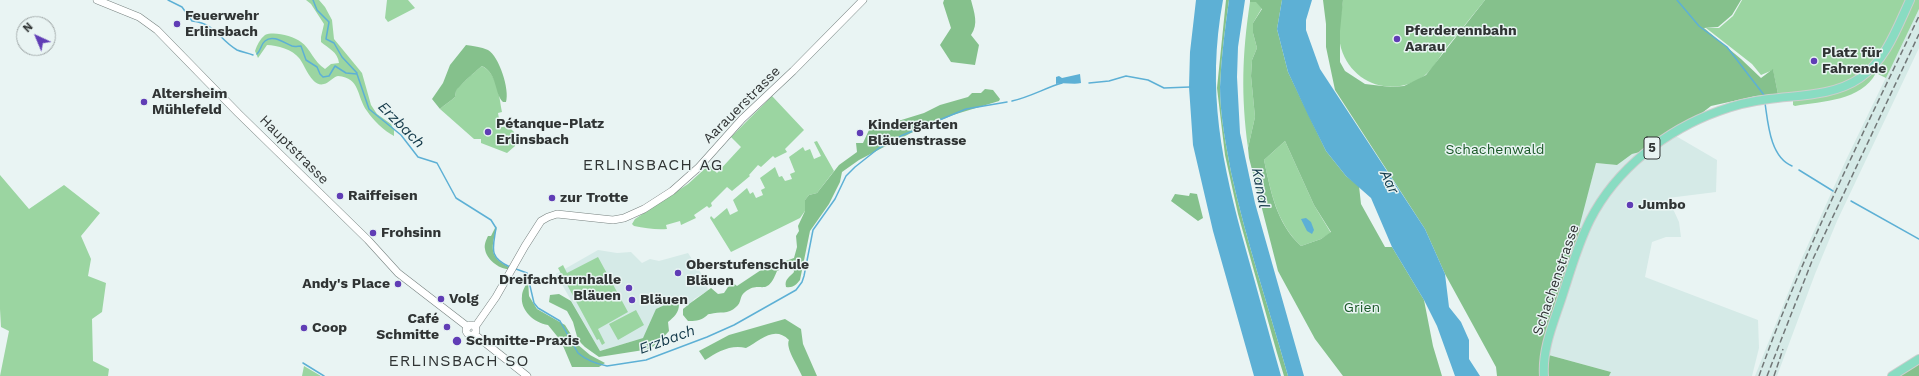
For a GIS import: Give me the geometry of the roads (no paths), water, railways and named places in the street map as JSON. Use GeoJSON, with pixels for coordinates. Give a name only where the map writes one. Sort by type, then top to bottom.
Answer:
{"type":"FeatureCollection","features":[{"type":"Feature","properties":{"kind":"main road","name":"Hauptstrasse"},"geometry":{"type":"LineString","coordinates":[[97,0],[138,17],[157,30],[241,116],[368,240],[398,273],[471,327]]}},
{"type":"Feature","properties":{"kind":"main road","name":"Aarauerstrasse"},"geometry":{"type":"LineString","coordinates":[[471,327],[493,302],[533,232],[541,221],[548,217],[563,214],[619,219],[644,209],[672,191],[699,167],[742,119],[793,72],[863,0]]}},
{"type":"Feature","properties":{"kind":"main road","name":"Schachenstrasse"},"geometry":{"type":"LineString","coordinates":[[1544,376],[1545,354],[1578,247],[1591,219],[1605,196],[1631,166],[1667,138],[1719,111],[1768,99],[1829,91],[1855,81],[1871,70],[1881,58],[1910,0]]}},
{"type":"Feature","properties":{"kind":"main road"},"geometry":{"type":"LineString","coordinates":[[471,327],[476,331],[474,334],[527,376]]}},
{"type":"Feature","properties":{"kind":"main road"},"geometry":{"type":"LineString","coordinates":[[1892,376],[1919,359]]}},
{"type":"Feature","properties":{"kind":"water"},"geometry":{"type":"Polygon","coordinates":[[[1196,0],[1223,0],[1218,34],[1216,66],[1216,97],[1219,127],[1237,218],[1281,376],[1254,376],[1213,231],[1193,145],[1189,87],[1190,52],[1196,0]]]}},
{"type":"Feature","properties":{"kind":"water"},"geometry":{"type":"Polygon","coordinates":[[[1229,0],[1245,0],[1238,47],[1237,77],[1240,133],[1255,203],[1304,376],[1288,376],[1251,249],[1231,172],[1225,140],[1220,98],[1222,54],[1229,0]]]}},
{"type":"Feature","properties":{"kind":"water","name":"Aar"},"geometry":{"type":"Polygon","coordinates":[[[1282,0],[1312,0],[1306,20],[1306,30],[1320,69],[1425,229],[1445,274],[1449,307],[1461,322],[1469,340],[1469,359],[1480,376],[1455,376],[1437,326],[1424,300],[1392,247],[1371,198],[1346,176],[1326,151],[1288,72],[1277,29],[1282,0]]]}},
{"type":"Feature","properties":{"kind":"water"},"geometry":{"type":"Polygon","coordinates":[[[1080,74],[1081,83],[1056,84],[1056,77],[1059,76],[1062,78],[1080,74]]]}},
{"type":"Feature","properties":{"kind":"water"},"geometry":{"type":"Polygon","coordinates":[[[1306,218],[1311,222],[1314,230],[1312,234],[1307,231],[1301,219],[1306,218]]]}},
{"type":"Feature","properties":{"kind":"waterway","name":"Erzbach"},"geometry":{"type":"LineString","coordinates":[[168,0],[182,7],[192,21],[207,25],[237,50],[253,55]]}},
{"type":"Feature","properties":{"kind":"waterway"},"geometry":{"type":"LineString","coordinates":[[313,0],[317,10],[329,22],[326,39],[334,43],[342,57],[357,73]]}},
{"type":"Feature","properties":{"kind":"waterway"},"geometry":{"type":"LineString","coordinates":[[1677,0],[1699,26],[1727,47],[1764,95]]}},
{"type":"Feature","properties":{"kind":"waterway","name":"Erzbach"},"geometry":{"type":"LineString","coordinates":[[257,54],[265,41],[271,38],[292,46],[301,46],[306,60],[317,67],[323,77],[329,76],[335,66],[346,73],[357,74],[369,109],[401,135],[418,157],[437,163],[456,198],[491,220],[496,228],[493,246],[495,256],[498,260],[510,267]]}},
{"type":"Feature","properties":{"kind":"waterway","name":"Erzbach"},"geometry":{"type":"LineString","coordinates":[[1089,83],[1109,81],[1126,76],[1148,80],[1164,88],[1190,87]]}},
{"type":"Feature","properties":{"kind":"waterway","name":"Erzbach"},"geometry":{"type":"LineString","coordinates":[[1012,101],[1062,83]]}},
{"type":"Feature","properties":{"kind":"waterway","name":"Erzbach"},"geometry":{"type":"LineString","coordinates":[[516,269],[527,273],[534,303],[538,308],[560,321],[578,353],[584,358],[607,366],[646,360],[734,325],[796,290],[802,282],[804,276],[813,230],[835,199],[846,176],[879,148],[903,135],[966,109],[1007,102]]}},
{"type":"Feature","properties":{"kind":"waterway"},"geometry":{"type":"LineString","coordinates":[[1765,103],[1771,139],[1779,155],[1785,162],[1792,166]]}},
{"type":"Feature","properties":{"kind":"waterway"},"geometry":{"type":"LineString","coordinates":[[1799,170],[1833,191]]}},
{"type":"Feature","properties":{"kind":"waterway"},"geometry":{"type":"LineString","coordinates":[[1851,201],[1919,239]]}},
{"type":"Feature","properties":{"kind":"waterway"},"geometry":{"type":"LineString","coordinates":[[303,363],[324,376]]}},
{"type":"Feature","properties":{"kind":"railway"},"geometry":{"type":"LineString","coordinates":[[1759,376],[1776,330],[1814,239],[1855,149],[1919,16]]}},
{"type":"Feature","properties":{"kind":"railway"},"geometry":{"type":"LineString","coordinates":[[1767,376],[1812,261],[1919,34]]}},
{"type":"Feature","properties":{"kind":"railway"},"geometry":{"type":"LineString","coordinates":[[1774,376],[1783,349]]}},
{"type":"Feature","properties":{"kind":"place","name":"Feuerwehr Erlinsbach"},"geometry":{"type":"Point","coordinates":[177,24]}},
{"type":"Feature","properties":{"kind":"place","name":"Pferderennbahn Aarau"},"geometry":{"type":"Point","coordinates":[1397,39]}},
{"type":"Feature","properties":{"kind":"place","name":"Platz für Fahrende"},"geometry":{"type":"Point","coordinates":[1814,61]}},
{"type":"Feature","properties":{"kind":"place","name":"Altersheim Mühlefeld"},"geometry":{"type":"Point","coordinates":[144,102]}},
{"type":"Feature","properties":{"kind":"place","name":"Pétanque-Platz Erlinsbach"},"geometry":{"type":"Point","coordinates":[488,132]}},
{"type":"Feature","properties":{"kind":"place","name":"Kindergarten Bläuenstrasse"},"geometry":{"type":"Point","coordinates":[860,133]}},
{"type":"Feature","properties":{"kind":"place","name":"Raiffeisen"},"geometry":{"type":"Point","coordinates":[340,196]}},
{"type":"Feature","properties":{"kind":"place","name":"zur Trotte"},"geometry":{"type":"Point","coordinates":[552,198]}},
{"type":"Feature","properties":{"kind":"place","name":"Jumbo"},"geometry":{"type":"Point","coordinates":[1630,205]}},
{"type":"Feature","properties":{"kind":"place","name":"Frohsinn"},"geometry":{"type":"Point","coordinates":[373,233]}},
{"type":"Feature","properties":{"kind":"place","name":"Oberstufenschule Bläuen"},"geometry":{"type":"Point","coordinates":[678,273]}},
{"type":"Feature","properties":{"kind":"place","name":"Andy's Place"},"geometry":{"type":"Point","coordinates":[398,284]}},
{"type":"Feature","properties":{"kind":"place","name":"Dreifachturnhalle Bläuen"},"geometry":{"type":"Point","coordinates":[629,288]}},
{"type":"Feature","properties":{"kind":"place","name":"Volg"},"geometry":{"type":"Point","coordinates":[441,299]}},
{"type":"Feature","properties":{"kind":"place","name":"Bläuen"},"geometry":{"type":"Point","coordinates":[632,300]}},
{"type":"Feature","properties":{"kind":"place","name":"Café Schmitte"},"geometry":{"type":"Point","coordinates":[447,327]}},
{"type":"Feature","properties":{"kind":"place","name":"Coop"},"geometry":{"type":"Point","coordinates":[304,328]}},
{"type":"Feature","properties":{"kind":"place","name":"Schmitte-Praxis"},"geometry":{"type":"Point","coordinates":[457,341]}},
{"type":"Feature","properties":{"kind":"district","name":"ERLINSBACH AG"},"geometry":{"type":"Point","coordinates":[653,165]}},
{"type":"Feature","properties":{"kind":"district","name":"ERLINSBACH SO"},"geometry":{"type":"Point","coordinates":[459,361]}},
{"type":"Feature","properties":{"kind":"park label","name":"Schachenwald"},"geometry":{"type":"Point","coordinates":[1495,150]}},
{"type":"Feature","properties":{"kind":"park label","name":"Grien"},"geometry":{"type":"Point","coordinates":[1362,308]}},
{"type":"Feature","properties":{"kind":"water label","name":"Kanal"},"geometry":{"type":"Point","coordinates":[1260,188]}}]}
